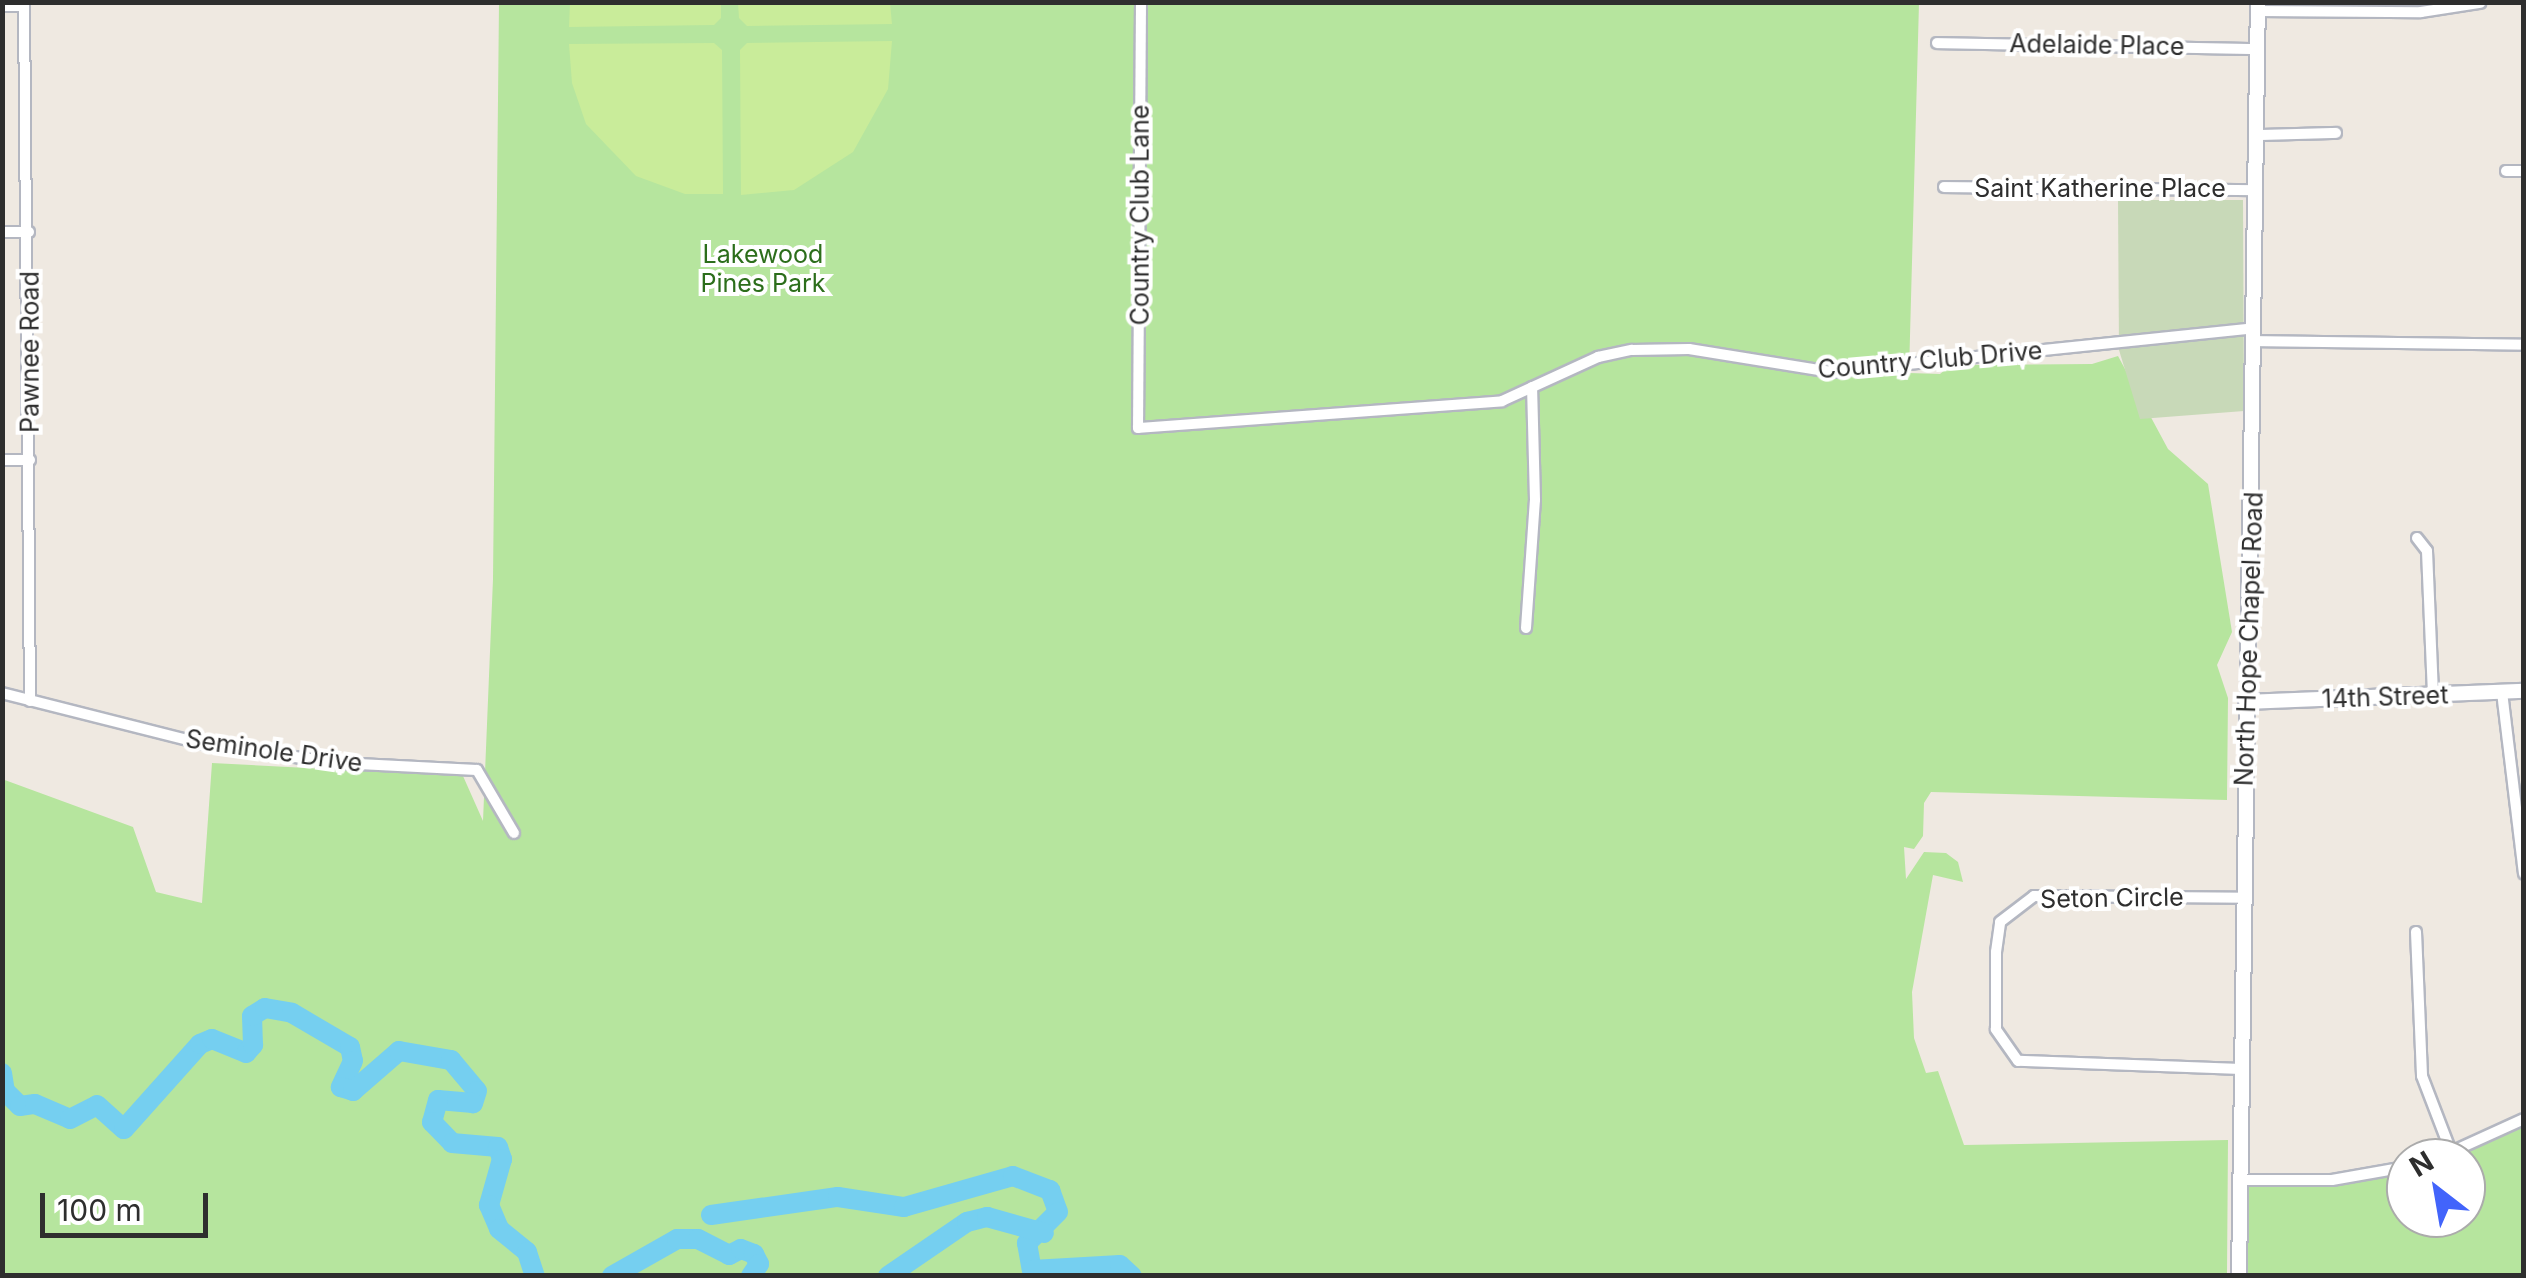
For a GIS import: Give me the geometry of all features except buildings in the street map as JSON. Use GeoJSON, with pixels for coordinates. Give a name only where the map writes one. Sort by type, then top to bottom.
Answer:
{"type":"FeatureCollection","features":[{"type":"Feature","properties":{"kind":"main road","name":"North Hope Chapel Road"},"geometry":{"type":"LineString","coordinates":[[2239,1276],[2258,6]]}},
{"type":"Feature","properties":{"kind":"main road","name":"14th Street"},"geometry":{"type":"LineString","coordinates":[[2246,702],[2524,691]]}},
{"type":"Feature","properties":{"kind":"street","name":"Country Club Lane"},"geometry":{"type":"LineString","coordinates":[[1138,428],[1141,2]]}},
{"type":"Feature","properties":{"kind":"street"},"geometry":{"type":"LineString","coordinates":[[2,6],[24,4]]}},
{"type":"Feature","properties":{"kind":"street","name":"Pawnee Road"},"geometry":{"type":"LineString","coordinates":[[24,4],[29,232],[30,701]]}},
{"type":"Feature","properties":{"kind":"street"},"geometry":{"type":"LineString","coordinates":[[2258,6],[2420,12],[2480,4]]}},
{"type":"Feature","properties":{"kind":"street","name":"Adelaide Place"},"geometry":{"type":"LineString","coordinates":[[1938,43],[2258,49]]}},
{"type":"Feature","properties":{"kind":"street"},"geometry":{"type":"LineString","coordinates":[[2257,135],[2336,134]]}},
{"type":"Feature","properties":{"kind":"street"},"geometry":{"type":"LineString","coordinates":[[2506,172],[2524,172]]}},
{"type":"Feature","properties":{"kind":"street","name":"Saint Katherine Place"},"geometry":{"type":"LineString","coordinates":[[1944,188],[2256,190]]}},
{"type":"Feature","properties":{"kind":"street"},"geometry":{"type":"LineString","coordinates":[[2,232],[29,232]]}},
{"type":"Feature","properties":{"kind":"street","name":"Country Club Drive"},"geometry":{"type":"LineString","coordinates":[[1138,428],[1502,401],[1598,356],[1632,350],[1689,349],[1831,372],[2253,334],[2524,345]]}},
{"type":"Feature","properties":{"kind":"street"},"geometry":{"type":"LineString","coordinates":[[1526,628],[1535,500],[1532,388]]}},
{"type":"Feature","properties":{"kind":"street"},"geometry":{"type":"LineString","coordinates":[[2,460],[30,460]]}},
{"type":"Feature","properties":{"kind":"street"},"geometry":{"type":"LineString","coordinates":[[2417,538],[2427,551],[2433,695]]}},
{"type":"Feature","properties":{"kind":"street"},"geometry":{"type":"LineString","coordinates":[[2502,692],[2524,874]]}},
{"type":"Feature","properties":{"kind":"street","name":"Seminole Drive"},"geometry":{"type":"LineString","coordinates":[[2,693],[207,745],[339,763],[477,770],[514,833]]}},
{"type":"Feature","properties":{"kind":"street","name":"Seton Circle"},"geometry":{"type":"LineString","coordinates":[[2240,1069],[2018,1061],[1996,1029],[1996,952],[2000,922],[2034,896],[2243,898]]}},
{"type":"Feature","properties":{"kind":"street"},"geometry":{"type":"LineString","coordinates":[[2416,932],[2422,1076],[2446,1138]]}},
{"type":"Feature","properties":{"kind":"street"},"geometry":{"type":"LineString","coordinates":[[2485,1138],[2524,1119]]}},
{"type":"Feature","properties":{"kind":"street"},"geometry":{"type":"LineString","coordinates":[[2239,1180],[2332,1180],[2386,1171]]}},
{"type":"Feature","properties":{"kind":"green space","name":"Lakewood Pines Park"},"geometry":{"type":"Polygon","coordinates":[[[499,3],[1919,3],[1909,373],[1940,374],[1951,365],[2092,364],[2118,356],[2168,449],[2208,484],[2232,632],[2217,665],[2228,698],[2227,800],[1931,792],[1924,803],[1923,836],[1914,849],[1904,847],[1906,879],[1924,852],[1946,853],[1958,862],[1963,882],[1933,875],[1912,992],[1914,1038],[1926,1073],[1938,1071],[1964,1145],[2228,1140],[2227,1275],[3,1275],[2,779],[133,827],[156,892],[202,903],[212,763],[463,776],[483,821],[493,579],[499,3]]]}},
{"type":"Feature","properties":{"kind":"green space"},"geometry":{"type":"Polygon","coordinates":[[[570,3],[721,3],[721,18],[714,25],[569,27],[570,3]]]}},
{"type":"Feature","properties":{"kind":"green space"},"geometry":{"type":"Polygon","coordinates":[[[738,3],[890,3],[892,24],[747,26],[739,18],[738,3]]]}},
{"type":"Feature","properties":{"kind":"green space"},"geometry":{"type":"Polygon","coordinates":[[[892,41],[888,89],[853,152],[794,190],[741,195],[740,50],[747,43],[892,41]]]}},
{"type":"Feature","properties":{"kind":"green space"},"geometry":{"type":"Polygon","coordinates":[[[714,43],[722,50],[723,194],[685,194],[636,176],[586,124],[572,83],[569,44],[714,43]]]}},
{"type":"Feature","properties":{"kind":"green space"},"geometry":{"type":"Polygon","coordinates":[[[2118,200],[2243,200],[2244,411],[2140,419],[2119,350],[2118,200]]]}},
{"type":"Feature","properties":{"kind":"green space"},"geometry":{"type":"Polygon","coordinates":[[[2523,1119],[2523,1275],[2239,1276],[2239,1180],[2314,1181],[2386,1170],[2386,1238],[2486,1238],[2486,1138],[2482,1138],[2523,1119]]]}},
{"type":"Feature","properties":{"kind":"waterway"},"geometry":{"type":"LineString","coordinates":[[2,1073],[5,1091],[20,1106],[35,1104],[70,1119],[97,1105],[124,1129],[200,1044],[212,1039],[246,1053],[253,1045],[252,1016],[265,1008],[292,1013],[350,1047],[353,1061],[341,1087],[353,1091],[399,1051],[451,1060],[477,1091],[473,1103],[438,1100],[432,1122],[452,1143],[498,1147],[502,1159],[489,1205],[499,1229],[527,1252],[535,1276]]}},
{"type":"Feature","properties":{"kind":"waterway"},"geometry":{"type":"LineString","coordinates":[[711,1215],[838,1197],[904,1207],[1013,1176],[1050,1190],[1058,1212],[1027,1243],[1032,1270],[1120,1265],[1132,1276]]}},
{"type":"Feature","properties":{"kind":"waterway"},"geometry":{"type":"LineString","coordinates":[[888,1276],[967,1222],[987,1217],[1044,1233]]}},
{"type":"Feature","properties":{"kind":"waterway"},"geometry":{"type":"LineString","coordinates":[[612,1276],[677,1239],[698,1239],[729,1255],[741,1249],[754,1254],[759,1264],[751,1276]]}}]}
